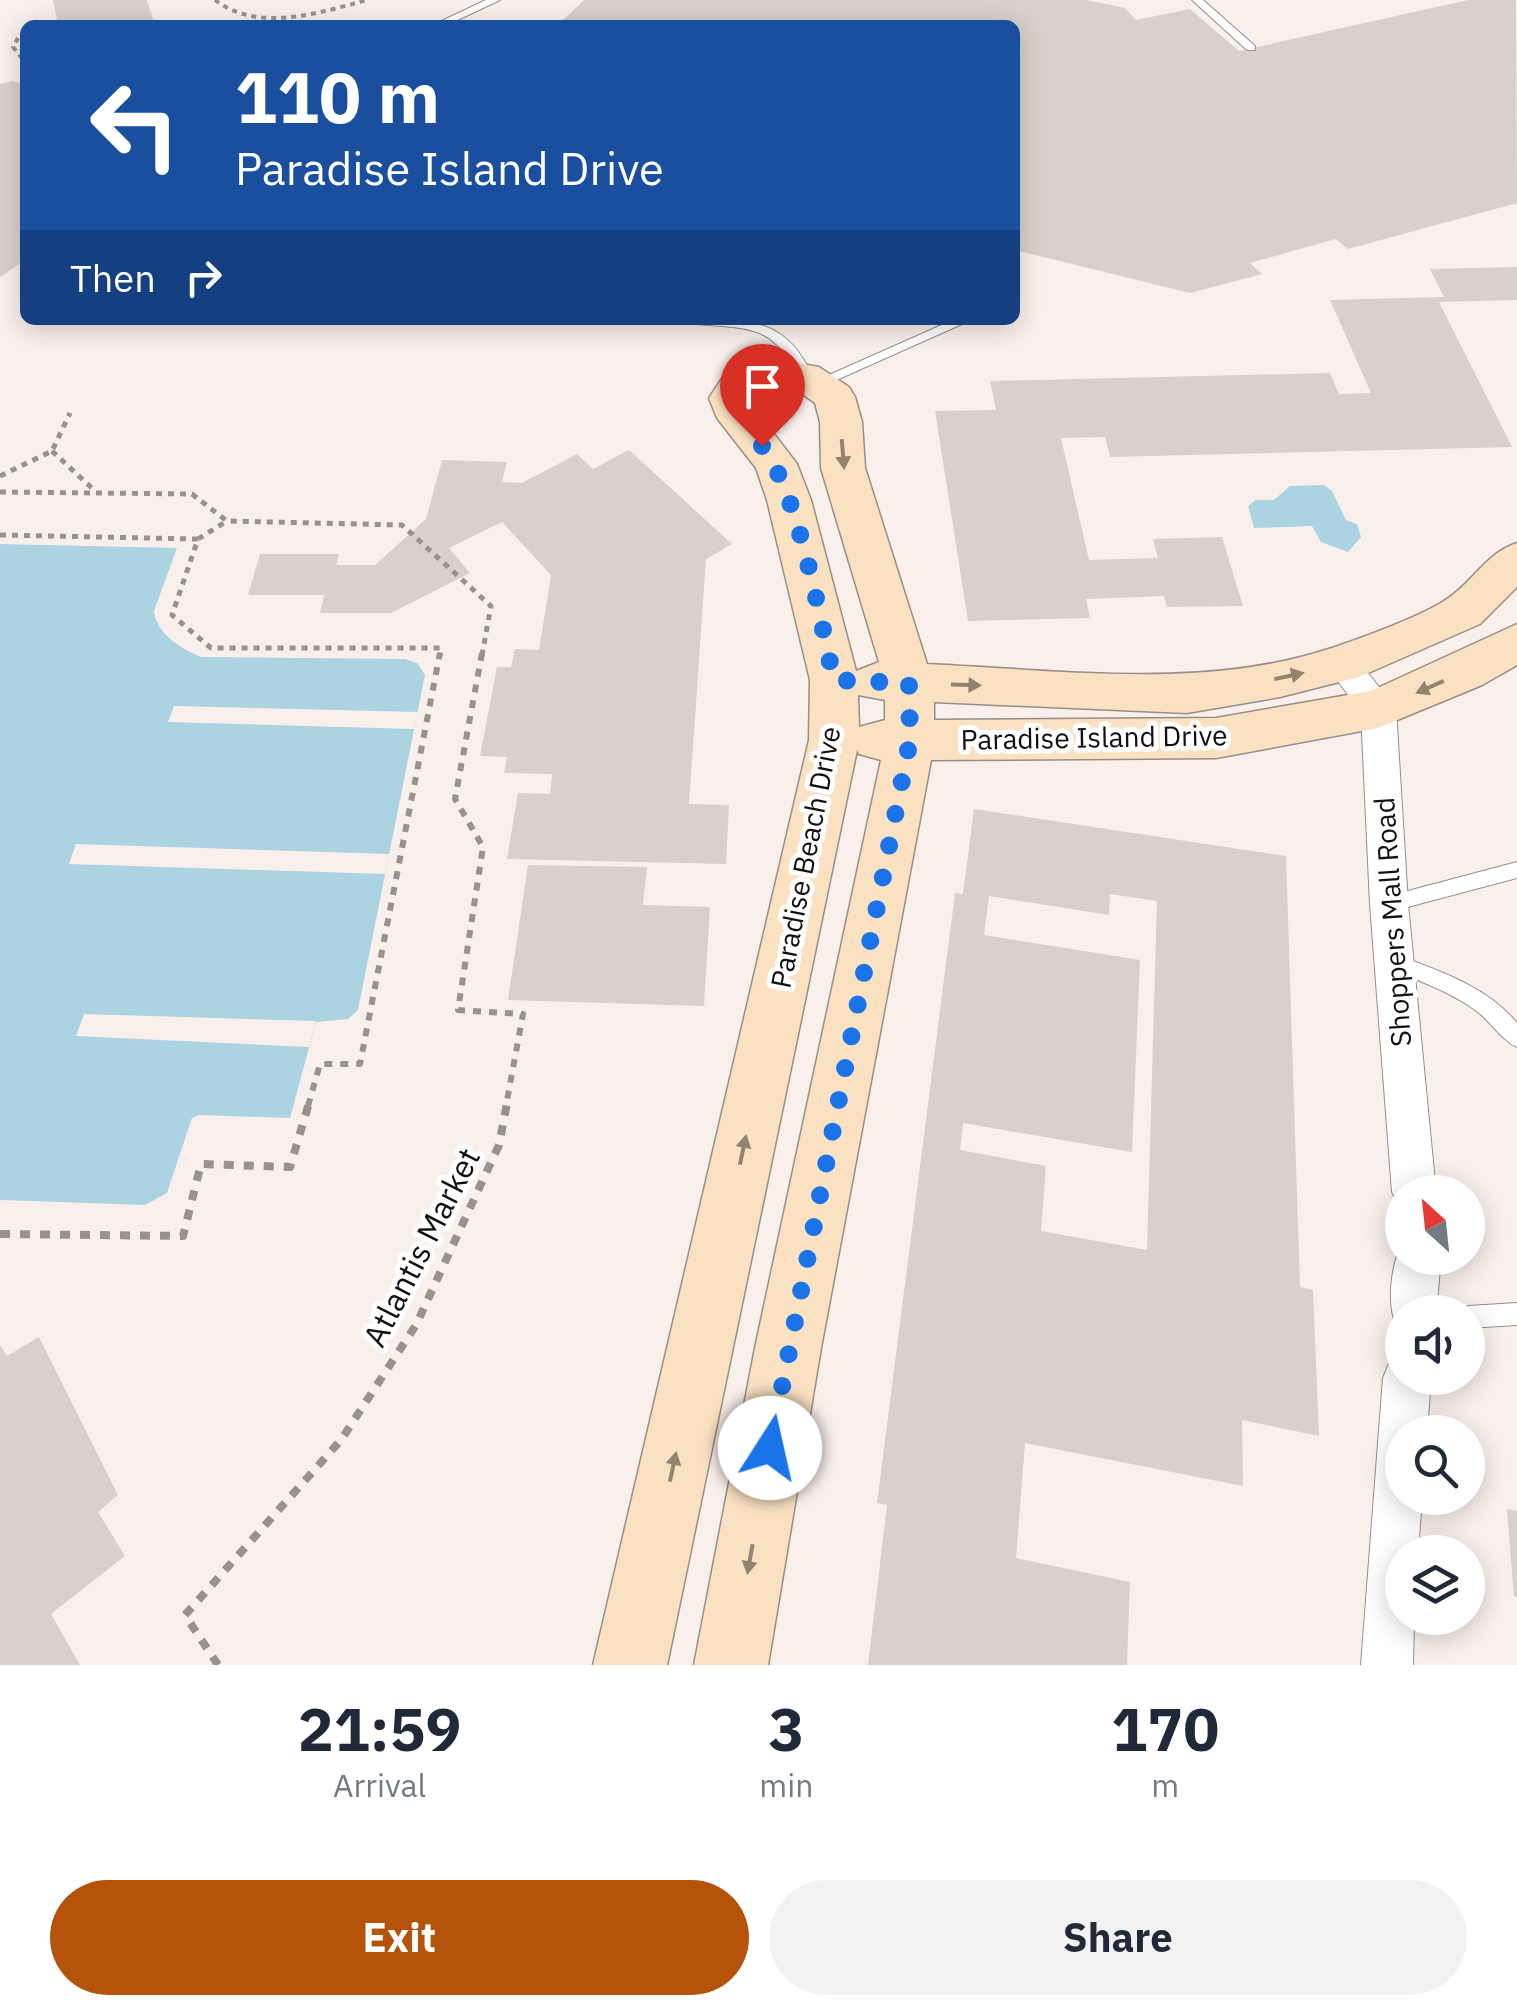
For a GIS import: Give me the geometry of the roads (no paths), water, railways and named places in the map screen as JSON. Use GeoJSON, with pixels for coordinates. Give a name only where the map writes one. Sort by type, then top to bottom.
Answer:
{"type":"FeatureCollection","features":[{"type":"Feature","properties":{"kind":"street","name":"Paradise Beach Drive"},"geometry":{"type":"LineString","coordinates":[[630,1665],[834,740],[834,680],[789,500],[776,464],[732,408],[730,398],[745,374],[769,371],[811,380]]}},
{"type":"Feature","properties":{"kind":"street"},"geometry":{"type":"LineString","coordinates":[[731,1665],[788,1348],[910,740],[909,683],[844,468],[834,397],[811,380]]}},
{"type":"Feature","properties":{"kind":"street","name":"Paradise Island Drive"},"geometry":{"type":"LineString","coordinates":[[834,680],[1186,694],[1342,664],[1463,612],[1517,560]]}},
{"type":"Feature","properties":{"kind":"street","name":"Paradise Island Drive"},"geometry":{"type":"LineString","coordinates":[[834,740],[1216,738],[1378,710],[1465,672],[1517,642]]}},
{"type":"Feature","properties":{"kind":"street"},"geometry":{"type":"LineString","coordinates":[[1342,664],[1378,710]]}},
{"type":"Feature","properties":{"kind":"street","name":"Shoppers Mall Road"},"geometry":{"type":"LineString","coordinates":[[1378,710],[1388,904],[1413,1175]]}},
{"type":"Feature","properties":{"kind":"street"},"geometry":{"type":"LineString","coordinates":[[1388,1665],[1386,1641],[1396,1515]]}},
{"type":"Feature","properties":{"kind":"lane"},"geometry":{"type":"LineString","coordinates":[[449,20],[494,0]]}},
{"type":"Feature","properties":{"kind":"lane"},"geometry":{"type":"LineString","coordinates":[[1197,0],[1251,48]]}},
{"type":"Feature","properties":{"kind":"lane"},"geometry":{"type":"LineString","coordinates":[[741,325],[782,336],[799,356],[811,380],[951,325]]}},
{"type":"Feature","properties":{"kind":"lane"},"geometry":{"type":"LineString","coordinates":[[1388,904],[1517,870]]}},
{"type":"Feature","properties":{"kind":"lane"},"geometry":{"type":"LineString","coordinates":[[1394,962],[1457,988],[1505,1020],[1517,1038]]}},
{"type":"Feature","properties":{"kind":"lane"},"geometry":{"type":"LineString","coordinates":[[1485,1316],[1517,1314]]}},
{"type":"Feature","properties":{"kind":"water"},"geometry":{"type":"Polygon","coordinates":[[[1324,485],[1332,491],[1346,520],[1357,524],[1361,537],[1348,552],[1321,542],[1312,526],[1254,528],[1248,506],[1256,500],[1274,500],[1290,486],[1324,485]]]}},
{"type":"Feature","properties":{"kind":"water"},"geometry":{"type":"Polygon","coordinates":[[[0,544],[177,548],[154,611],[165,634],[201,657],[405,659],[417,663],[425,675],[358,1010],[348,1019],[316,1022],[290,1118],[192,1118],[167,1193],[145,1205],[0,1200],[0,544]]]}}]}
